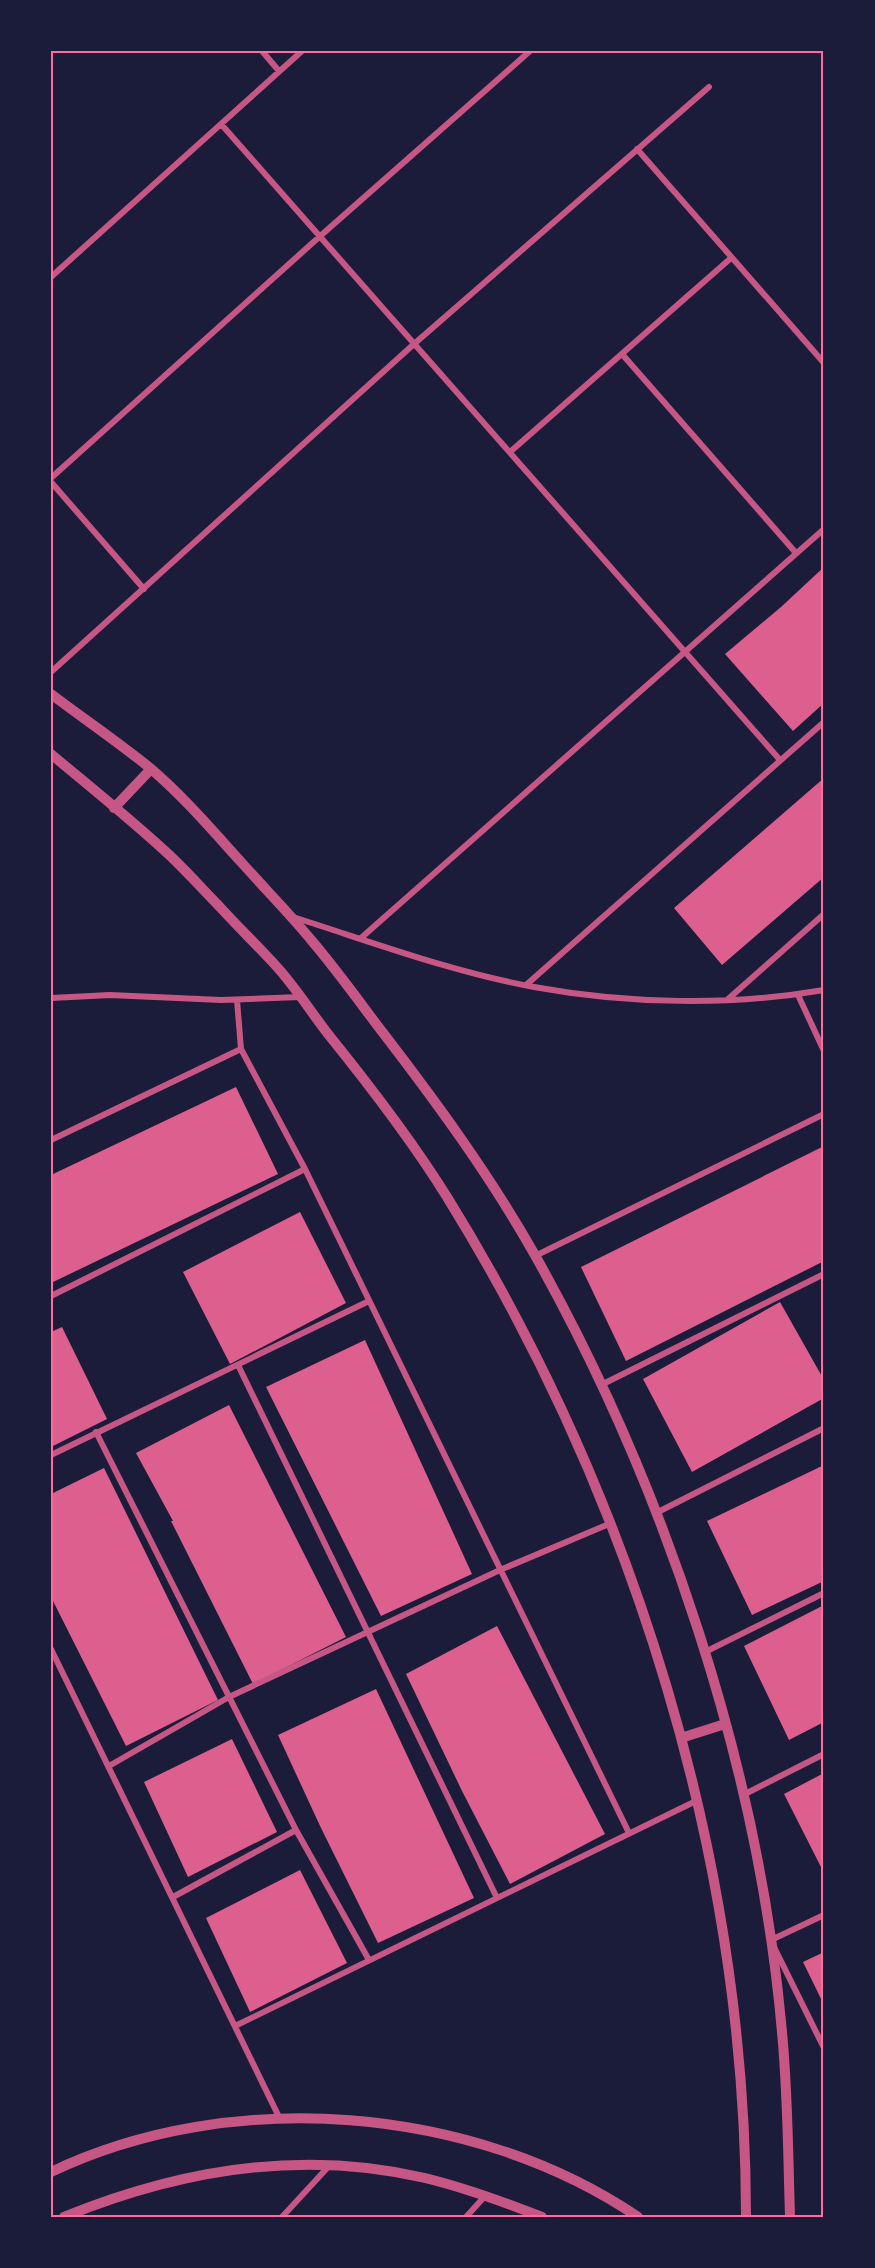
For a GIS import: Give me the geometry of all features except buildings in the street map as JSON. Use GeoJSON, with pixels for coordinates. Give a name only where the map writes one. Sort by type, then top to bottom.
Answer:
{"type":"FeatureCollection","features":[{"type":"Feature","properties":{"kind":"street"},"geometry":{"type":"LineString","coordinates":[[262,51],[279,71]]}},
{"type":"Feature","properties":{"kind":"street"},"geometry":{"type":"LineString","coordinates":[[51,277],[302,51]]}},
{"type":"Feature","properties":{"kind":"street"},"geometry":{"type":"LineString","coordinates":[[144,589],[51,480],[318,238],[530,51]]}},
{"type":"Feature","properties":{"kind":"street"},"geometry":{"type":"LineString","coordinates":[[51,672],[414,344],[709,87]]}},
{"type":"Feature","properties":{"kind":"street"},"geometry":{"type":"LineString","coordinates":[[220,124],[780,760]]}},
{"type":"Feature","properties":{"kind":"street"},"geometry":{"type":"LineString","coordinates":[[637,149],[824,363]]}},
{"type":"Feature","properties":{"kind":"street"},"geometry":{"type":"LineString","coordinates":[[510,452],[731,258]]}},
{"type":"Feature","properties":{"kind":"street"},"geometry":{"type":"LineString","coordinates":[[622,354],[796,553]]}},
{"type":"Feature","properties":{"kind":"street"},"geometry":{"type":"LineString","coordinates":[[361,938],[824,529]]}},
{"type":"Feature","properties":{"kind":"street"},"geometry":{"type":"LineString","coordinates":[[51,694],[151,769],[200,816],[311,940],[427,1090],[483,1173],[535,1256],[601,1385],[656,1513],[705,1652],[743,1795],[770,1940],[782,2031],[788,2119],[789,2217]]}},
{"type":"Feature","properties":{"kind":"street"},"geometry":{"type":"LineString","coordinates":[[526,985],[824,722]]}},
{"type":"Feature","properties":{"kind":"street"},"geometry":{"type":"LineString","coordinates":[[51,754],[167,853],[279,969],[388,1108],[451,1204],[489,1269],[573,1434],[650,1634],[698,1800],[713,1878],[735,2033],[741,2089],[746,2217]]}},
{"type":"Feature","properties":{"kind":"street"},"geometry":{"type":"LineString","coordinates":[[114,808],[151,769]]}},
{"type":"Feature","properties":{"kind":"street"},"geometry":{"type":"LineString","coordinates":[[289,915],[436,962],[526,985],[671,1001],[798,995],[824,990]]}},
{"type":"Feature","properties":{"kind":"street"},"geometry":{"type":"LineString","coordinates":[[727,1000],[824,915]]}},
{"type":"Feature","properties":{"kind":"street"},"geometry":{"type":"LineString","coordinates":[[51,998],[110,995],[237,1000],[300,997]]}},
{"type":"Feature","properties":{"kind":"street"},"geometry":{"type":"LineString","coordinates":[[798,995],[824,1051]]}},
{"type":"Feature","properties":{"kind":"street"},"geometry":{"type":"LineString","coordinates":[[237,1000],[241,1049],[305,1169],[629,1833]]}},
{"type":"Feature","properties":{"kind":"street"},"geometry":{"type":"LineString","coordinates":[[51,1140],[241,1049]]}},
{"type":"Feature","properties":{"kind":"street"},"geometry":{"type":"LineString","coordinates":[[535,1256],[824,1114]]}},
{"type":"Feature","properties":{"kind":"street"},"geometry":{"type":"LineString","coordinates":[[51,1296],[305,1169]]}},
{"type":"Feature","properties":{"kind":"street"},"geometry":{"type":"LineString","coordinates":[[601,1385],[824,1274]]}},
{"type":"Feature","properties":{"kind":"street"},"geometry":{"type":"LineString","coordinates":[[51,1455],[369,1301]]}},
{"type":"Feature","properties":{"kind":"street"},"geometry":{"type":"LineString","coordinates":[[238,1365],[497,1898]]}},
{"type":"Feature","properties":{"kind":"street"},"geometry":{"type":"LineString","coordinates":[[656,1513],[824,1428]]}},
{"type":"Feature","properties":{"kind":"street"},"geometry":{"type":"LineString","coordinates":[[96,1432],[296,1830],[369,1960]]}},
{"type":"Feature","properties":{"kind":"street"},"geometry":{"type":"LineString","coordinates":[[110,1766],[229,1697],[500,1569],[609,1524]]}},
{"type":"Feature","properties":{"kind":"street"},"geometry":{"type":"LineString","coordinates":[[705,1652],[824,1593]]}},
{"type":"Feature","properties":{"kind":"street"},"geometry":{"type":"LineString","coordinates":[[51,1649],[280,2119]]}},
{"type":"Feature","properties":{"kind":"street"},"geometry":{"type":"LineString","coordinates":[[681,1738],[725,1724]]}},
{"type":"Feature","properties":{"kind":"street"},"geometry":{"type":"LineString","coordinates":[[743,1795],[824,1754]]}},
{"type":"Feature","properties":{"kind":"street"},"geometry":{"type":"LineString","coordinates":[[235,2026],[698,1800]]}},
{"type":"Feature","properties":{"kind":"street"},"geometry":{"type":"LineString","coordinates":[[173,1897],[296,1830]]}},
{"type":"Feature","properties":{"kind":"street"},"geometry":{"type":"LineString","coordinates":[[770,1940],[824,1915]]}},
{"type":"Feature","properties":{"kind":"street"},"geometry":{"type":"LineString","coordinates":[[770,1940],[824,2048]]}},
{"type":"Feature","properties":{"kind":"street"},"geometry":{"type":"LineString","coordinates":[[51,2172],[104,2151],[152,2137],[201,2127],[250,2120],[350,2120],[448,2135],[496,2149],[543,2166],[588,2187],[638,2217]]}},
{"type":"Feature","properties":{"kind":"street"},"geometry":{"type":"LineString","coordinates":[[64,2217],[113,2197],[173,2180],[235,2169],[298,2165],[362,2168],[424,2178],[486,2195],[542,2217]]}},
{"type":"Feature","properties":{"kind":"street"},"geometry":{"type":"LineString","coordinates":[[282,2217],[329,2166]]}},
{"type":"Feature","properties":{"kind":"street"},"geometry":{"type":"LineString","coordinates":[[466,2217],[486,2195]]}}]}
